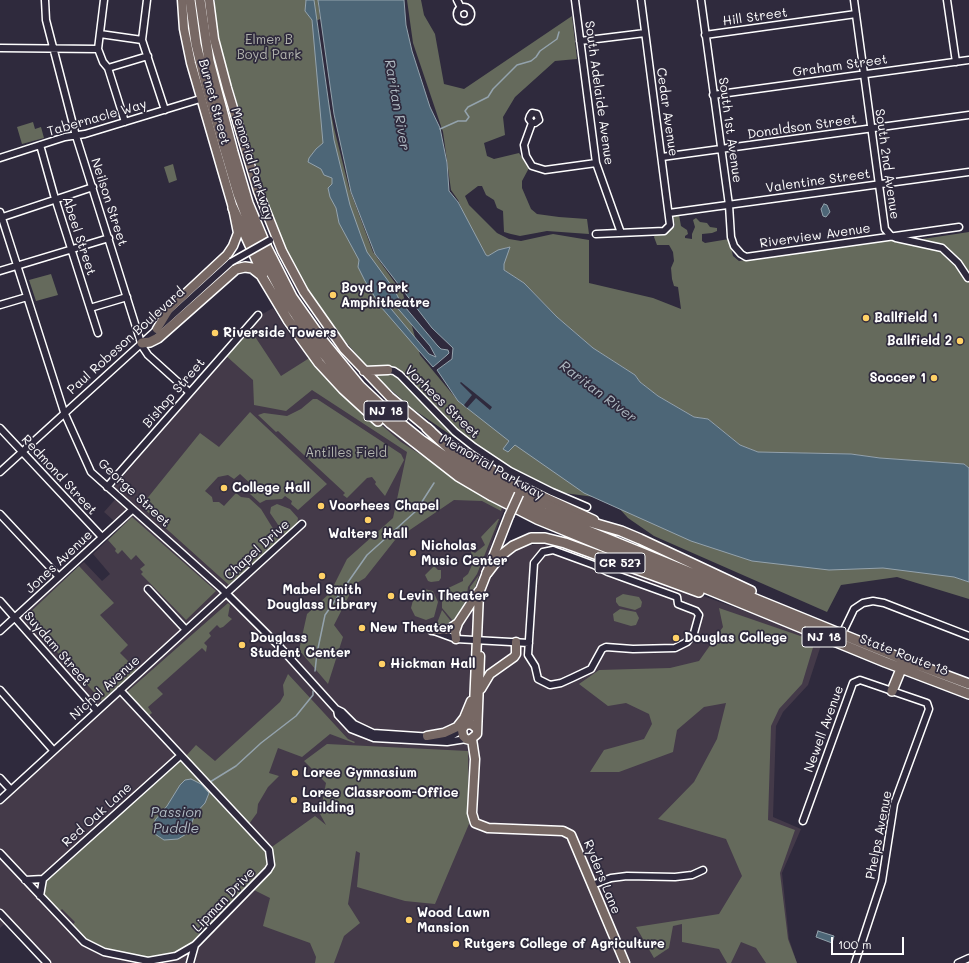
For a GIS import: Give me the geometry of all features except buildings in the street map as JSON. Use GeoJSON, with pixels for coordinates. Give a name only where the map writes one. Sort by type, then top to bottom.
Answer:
{"type":"FeatureCollection","features":[{"type":"Feature","properties":{"kind":"highway","name":"Memorial Parkway"},"geometry":{"type":"LineString","coordinates":[[190,0],[199,61],[226,157],[248,222],[273,278],[308,333],[351,386],[399,432],[458,476],[504,503],[547,524],[763,612]]}},
{"type":"Feature","properties":{"kind":"highway","name":"Memorial Parkway"},"geometry":{"type":"LineString","coordinates":[[200,0],[204,35],[214,80],[240,178],[259,230],[277,269],[303,314],[329,350],[360,386],[394,418],[421,440],[463,469],[509,496],[574,526],[797,615]]}},
{"type":"Feature","properties":{"kind":"highway"},"geometry":{"type":"LineString","coordinates":[[233,208],[269,289]]}},
{"type":"Feature","properties":{"kind":"highway"},"geometry":{"type":"LineString","coordinates":[[142,343],[150,342],[158,338],[240,267],[250,267],[256,270],[304,344],[346,392],[404,442],[433,462],[458,476]]}},
{"type":"Feature","properties":{"kind":"highway"},"geometry":{"type":"LineString","coordinates":[[427,428],[458,456],[519,493]]}},
{"type":"Feature","properties":{"kind":"highway","name":"CR 527"},"geometry":{"type":"LineString","coordinates":[[519,493],[576,518],[621,531],[699,565],[797,615]]}},
{"type":"Feature","properties":{"kind":"highway","name":"CR 527"},"geometry":{"type":"LineString","coordinates":[[487,573],[500,556],[513,546],[531,538],[545,538],[565,543],[729,604],[763,612]]}},
{"type":"Feature","properties":{"kind":"highway","name":"State Route 18"},"geometry":{"type":"LineString","coordinates":[[763,612],[901,669],[969,694]]}},
{"type":"Feature","properties":{"kind":"highway","name":"State Route 18"},"geometry":{"type":"LineString","coordinates":[[797,615],[969,684]]}},
{"type":"Feature","properties":{"kind":"highway"},"geometry":{"type":"LineString","coordinates":[[892,691],[901,669]]}},
{"type":"Feature","properties":{"kind":"main road"},"geometry":{"type":"LineString","coordinates":[[175,0],[180,9],[184,28]]}},
{"type":"Feature","properties":{"kind":"main road","name":"Burnet Street"},"geometry":{"type":"LineString","coordinates":[[157,329],[169,309],[224,258],[233,246],[238,231],[233,208],[200,99],[184,28],[182,0]]}},
{"type":"Feature","properties":{"kind":"main road"},"geometry":{"type":"LineString","coordinates":[[209,0],[212,31],[220,65],[253,177],[273,238],[314,307],[338,341],[381,388],[427,428],[475,461],[551,501],[621,531]]}},
{"type":"Feature","properties":{"kind":"main road"},"geometry":{"type":"LineString","coordinates":[[364,371],[388,370]]}},
{"type":"Feature","properties":{"kind":"main road"},"geometry":{"type":"LineString","coordinates":[[381,388],[380,376],[388,370]]}},
{"type":"Feature","properties":{"kind":"main road"},"geometry":{"type":"LineString","coordinates":[[476,696],[473,713],[463,727],[462,735],[469,739],[477,734],[476,696],[479,593],[519,493]]}},
{"type":"Feature","properties":{"kind":"main road"},"geometry":{"type":"LineString","coordinates":[[456,639],[455,632],[458,623],[482,587]]}},
{"type":"Feature","properties":{"kind":"main road"},"geometry":{"type":"LineString","coordinates":[[430,629],[448,630],[458,623]]}},
{"type":"Feature","properties":{"kind":"main road"},"geometry":{"type":"LineString","coordinates":[[427,736],[444,733],[457,727],[490,674],[514,657],[516,654],[516,642]]}},
{"type":"Feature","properties":{"kind":"main road"},"geometry":{"type":"LineString","coordinates":[[463,727],[471,724],[476,728]]}},
{"type":"Feature","properties":{"kind":"main road","name":"Ryders Lane"},"geometry":{"type":"LineString","coordinates":[[469,739],[475,759],[472,813],[475,823],[488,828],[558,830],[568,832],[574,840],[625,963]]}},
{"type":"Feature","properties":{"kind":"street","name":"Neilson Street"},"geometry":{"type":"LineString","coordinates":[[45,0],[46,20],[76,136],[142,343],[148,355],[189,392]]}},
{"type":"Feature","properties":{"kind":"street"},"geometry":{"type":"LineString","coordinates":[[104,0],[98,49],[103,62],[108,68],[125,122]]}},
{"type":"Feature","properties":{"kind":"street"},"geometry":{"type":"LineString","coordinates":[[147,0],[142,40],[165,110]]}},
{"type":"Feature","properties":{"kind":"street"},"geometry":{"type":"LineString","coordinates":[[457,0],[461,8]]}},
{"type":"Feature","properties":{"kind":"street","name":"South Adelaide Avenue"},"geometry":{"type":"LineString","coordinates":[[575,0],[596,163],[621,233]]}},
{"type":"Feature","properties":{"kind":"street","name":"Cedar Avenue"},"geometry":{"type":"LineString","coordinates":[[621,233],[664,231],[669,227],[669,213],[662,157],[640,0]]}},
{"type":"Feature","properties":{"kind":"street","name":"South 1st Avenue"},"geometry":{"type":"LineString","coordinates":[[701,0],[729,204],[732,241],[737,250],[746,257]]}},
{"type":"Feature","properties":{"kind":"street","name":"South 2nd Avenue"},"geometry":{"type":"LineString","coordinates":[[854,0],[885,229],[891,236],[942,248],[969,275]]}},
{"type":"Feature","properties":{"kind":"street"},"geometry":{"type":"LineString","coordinates":[[947,0],[956,62]]}},
{"type":"Feature","properties":{"kind":"street","name":"Hill Street"},"geometry":{"type":"LineString","coordinates":[[705,35],[856,14]]}},
{"type":"Feature","properties":{"kind":"street"},"geometry":{"type":"LineString","coordinates":[[580,41],[645,33]]}},
{"type":"Feature","properties":{"kind":"street"},"geometry":{"type":"LineString","coordinates":[[100,34],[142,40]]}},
{"type":"Feature","properties":{"kind":"street"},"geometry":{"type":"LineString","coordinates":[[0,48],[98,49]]}},
{"type":"Feature","properties":{"kind":"street"},"geometry":{"type":"LineString","coordinates":[[108,68],[148,56]]}},
{"type":"Feature","properties":{"kind":"street","name":"Graham Street"},"geometry":{"type":"LineString","coordinates":[[713,95],[969,60]]}},
{"type":"Feature","properties":{"kind":"street","name":"Tabernacle Way"},"geometry":{"type":"LineString","coordinates":[[0,158],[200,99]]}},
{"type":"Feature","properties":{"kind":"street","name":"Donaldson Street"},"geometry":{"type":"LineString","coordinates":[[662,157],[969,115]]}},
{"type":"Feature","properties":{"kind":"street"},"geometry":{"type":"LineString","coordinates":[[532,123],[524,145],[529,163],[536,169],[545,170],[596,163]]}},
{"type":"Feature","properties":{"kind":"street","name":"Abeel Street"},"geometry":{"type":"LineString","coordinates":[[40,145],[98,334]]}},
{"type":"Feature","properties":{"kind":"street","name":"Valentine Street"},"geometry":{"type":"LineString","coordinates":[[669,213],[969,172]]}},
{"type":"Feature","properties":{"kind":"street"},"geometry":{"type":"LineString","coordinates":[[1,216],[93,188]]}},
{"type":"Feature","properties":{"kind":"street","name":"George Street"},"geometry":{"type":"LineString","coordinates":[[1,216],[64,412],[91,472],[226,594],[278,644],[337,710],[342,712],[354,724],[373,733],[448,737],[463,727]]}},
{"type":"Feature","properties":{"kind":"street","name":"Riverview Avenue"},"geometry":{"type":"LineString","coordinates":[[746,257],[959,227]]}},
{"type":"Feature","properties":{"kind":"street"},"geometry":{"type":"LineString","coordinates":[[596,234],[621,233]]}},
{"type":"Feature","properties":{"kind":"street"},"geometry":{"type":"LineString","coordinates":[[0,271],[109,238]]}},
{"type":"Feature","properties":{"kind":"street","name":"Paul Robeson Boulevard"},"geometry":{"type":"LineString","coordinates":[[0,472],[64,412],[231,262],[273,238]]}},
{"type":"Feature","properties":{"kind":"street"},"geometry":{"type":"LineString","coordinates":[[0,305],[27,297]]}},
{"type":"Feature","properties":{"kind":"street"},"geometry":{"type":"LineString","coordinates":[[90,308],[127,297]]}},
{"type":"Feature","properties":{"kind":"street","name":"Bishop Street"},"geometry":{"type":"LineString","coordinates":[[107,487],[258,315]]}},
{"type":"Feature","properties":{"kind":"street","name":"Vorhees Street"},"geometry":{"type":"LineString","coordinates":[[388,370],[394,371],[400,375],[455,432],[474,447],[510,471],[552,492],[587,507]]}},
{"type":"Feature","properties":{"kind":"street","name":"Redmond Street"},"geometry":{"type":"LineString","coordinates":[[0,428],[102,537]]}},
{"type":"Feature","properties":{"kind":"street","name":"Jones Avenue"},"geometry":{"type":"LineString","coordinates":[[0,631],[132,510]]}},
{"type":"Feature","properties":{"kind":"street"},"geometry":{"type":"LineString","coordinates":[[0,514],[59,577]]}},
{"type":"Feature","properties":{"kind":"street","name":"Chapel Drive"},"geometry":{"type":"LineString","coordinates":[[226,594],[302,524]]}},
{"type":"Feature","properties":{"kind":"street"},"geometry":{"type":"LineString","coordinates":[[553,550],[677,597],[678,604],[696,611],[699,615],[694,633],[687,642],[675,648],[633,649],[606,647],[602,649],[591,669],[561,683],[550,685],[538,679],[535,666],[528,655],[529,643],[534,563],[543,552],[553,550]]}},
{"type":"Feature","properties":{"kind":"street"},"geometry":{"type":"LineString","coordinates":[[148,589],[186,630]]}},
{"type":"Feature","properties":{"kind":"street","name":"Nichol Avenue"},"geometry":{"type":"LineString","coordinates":[[0,800],[53,750],[226,594]]}},
{"type":"Feature","properties":{"kind":"street","name":"Suydam Street"},"geometry":{"type":"LineString","coordinates":[[0,601],[97,711]]}},
{"type":"Feature","properties":{"kind":"street"},"geometry":{"type":"LineString","coordinates":[[842,634],[854,609],[873,601],[884,603],[969,636]]}},
{"type":"Feature","properties":{"kind":"street"},"geometry":{"type":"LineString","coordinates":[[430,629],[456,639],[529,643]]}},
{"type":"Feature","properties":{"kind":"street"},"geometry":{"type":"LineString","coordinates":[[514,657],[528,655]]}},
{"type":"Feature","properties":{"kind":"street","name":"Newell Avenue"},"geometry":{"type":"LineString","coordinates":[[802,821],[853,683],[860,680],[892,691]]}},
{"type":"Feature","properties":{"kind":"street"},"geometry":{"type":"LineString","coordinates":[[0,690],[53,750]]}},
{"type":"Feature","properties":{"kind":"street","name":"Lipman Drive"},"geometry":{"type":"LineString","coordinates":[[0,853],[74,933],[94,948],[122,957],[148,961],[176,956],[195,945],[268,870],[271,865],[269,850],[249,826],[180,756],[120,690]]}},
{"type":"Feature","properties":{"kind":"street","name":"Phelps Avenue"},"geometry":{"type":"LineString","coordinates":[[855,963],[882,881],[894,804],[929,710],[928,705],[925,702],[892,691]]}},
{"type":"Feature","properties":{"kind":"street","name":"George Street"},"geometry":{"type":"LineString","coordinates":[[337,710],[338,715],[351,729],[374,738],[447,742],[469,739]]}},
{"type":"Feature","properties":{"kind":"street","name":"Red Oak Lane"},"geometry":{"type":"LineString","coordinates":[[43,879],[180,756]]}},
{"type":"Feature","properties":{"kind":"street"},"geometry":{"type":"LineString","coordinates":[[0,778],[11,790]]}},
{"type":"Feature","properties":{"kind":"street"},"geometry":{"type":"LineString","coordinates":[[592,885],[622,876],[675,877],[692,874],[703,870]]}},
{"type":"Feature","properties":{"kind":"street"},"geometry":{"type":"LineString","coordinates":[[25,880],[43,879],[40,896]]}},
{"type":"Feature","properties":{"kind":"street"},"geometry":{"type":"LineString","coordinates":[[0,914],[47,963]]}},
{"type":"Feature","properties":{"kind":"street"},"geometry":{"type":"LineString","coordinates":[[176,956],[185,959],[189,963],[195,945]]}},
{"type":"Feature","properties":{"kind":"street"},"geometry":{"type":"LineString","coordinates":[[958,963],[969,958]]}},
{"type":"Feature","properties":{"kind":"shaded area"},"geometry":{"type":"Polygon","coordinates":[[[273,308],[291,337],[334,382],[402,440],[505,507],[493,539],[483,573],[505,553],[541,543],[558,544],[823,639],[808,685],[783,712],[776,726],[773,817],[801,829],[782,873],[789,939],[797,963],[47,963],[7,922],[0,928],[0,800],[97,711],[15,617],[44,596],[84,562],[102,581],[110,574],[93,554],[121,527],[104,512],[120,494],[114,487],[259,316],[273,308]]]}},
{"type":"Feature","properties":{"kind":"green space","name":"Elmer B Boyd Park"},"geometry":{"type":"Polygon","coordinates":[[[215,0],[318,0],[320,19],[312,23],[334,128],[349,188],[373,252],[403,294],[420,355],[459,402],[594,497],[542,490],[493,464],[413,409],[375,376],[316,307],[279,238],[226,68],[215,22],[215,0]]]}},
{"type":"Feature","properties":{"kind":"green space"},"geometry":{"type":"Polygon","coordinates":[[[407,0],[421,0],[424,15],[435,34],[444,84],[464,89],[572,16],[577,59],[555,61],[515,97],[503,117],[505,135],[484,143],[487,156],[494,159],[519,153],[529,168],[522,181],[522,188],[531,209],[537,214],[587,219],[589,234],[547,231],[520,236],[504,232],[503,211],[497,208],[494,200],[486,195],[482,186],[478,186],[465,196],[469,205],[497,233],[509,239],[521,241],[553,234],[589,240],[589,283],[653,298],[681,309],[678,287],[674,286],[672,279],[671,268],[674,261],[673,252],[669,245],[657,245],[654,237],[656,232],[667,231],[675,226],[673,215],[679,215],[681,226],[687,230],[688,234],[685,238],[692,239],[692,234],[695,227],[693,220],[696,218],[700,222],[707,223],[710,227],[717,228],[717,231],[712,233],[702,234],[702,241],[705,243],[729,239],[733,256],[739,261],[896,238],[896,243],[969,232],[969,468],[964,464],[880,458],[851,454],[758,452],[740,445],[708,419],[694,417],[658,396],[640,382],[635,375],[593,348],[557,317],[524,283],[504,270],[503,264],[508,247],[488,256],[486,255],[467,222],[458,200],[451,190],[443,132],[413,43],[407,0]]]}},
{"type":"Feature","properties":{"kind":"green space"},"geometry":{"type":"Polygon","coordinates":[[[33,122],[35,129],[41,127],[44,138],[22,144],[17,127],[33,122]]]}},
{"type":"Feature","properties":{"kind":"green space"},"geometry":{"type":"Polygon","coordinates":[[[173,164],[177,180],[169,183],[164,167],[173,164]]]}},
{"type":"Feature","properties":{"kind":"green space"},"geometry":{"type":"Polygon","coordinates":[[[51,274],[58,295],[36,301],[29,280],[51,274]]]}},
{"type":"Feature","properties":{"kind":"green space"},"geometry":{"type":"Polygon","coordinates":[[[248,326],[281,376],[311,357],[333,383],[401,442],[502,507],[501,511],[482,501],[454,500],[395,540],[365,578],[355,584],[334,625],[343,637],[328,684],[299,650],[307,614],[330,593],[347,559],[393,518],[407,452],[312,390],[286,411],[254,405],[253,380],[224,354],[248,326]]]}},
{"type":"Feature","properties":{"kind":"green space","name":"Antilles Field"},"geometry":{"type":"Polygon","coordinates":[[[313,399],[317,399],[401,454],[404,460],[385,496],[375,484],[376,482],[372,477],[367,478],[347,498],[343,495],[345,493],[278,431],[276,432],[258,415],[264,413],[287,416],[301,409],[313,399]]]}},
{"type":"Feature","properties":{"kind":"green space"},"geometry":{"type":"Polygon","coordinates":[[[250,412],[327,484],[298,510],[291,504],[292,501],[285,496],[282,499],[266,500],[260,503],[250,494],[254,487],[240,474],[234,479],[228,475],[218,477],[205,491],[212,497],[213,502],[219,502],[224,506],[236,493],[241,497],[249,498],[261,509],[280,540],[229,585],[141,506],[200,433],[219,447],[250,412]]]}},
{"type":"Feature","properties":{"kind":"green space"},"geometry":{"type":"Polygon","coordinates":[[[277,504],[290,509],[298,518],[297,524],[285,535],[270,513],[271,507],[277,504]]]}},
{"type":"Feature","properties":{"kind":"green space"},"geometry":{"type":"Polygon","coordinates":[[[617,506],[969,577],[969,599],[897,577],[841,585],[827,612],[654,536],[628,518],[617,506]]]}},
{"type":"Feature","properties":{"kind":"green space"},"geometry":{"type":"Polygon","coordinates":[[[132,517],[216,591],[186,620],[141,574],[143,572],[140,569],[145,565],[136,555],[131,560],[122,550],[118,554],[115,551],[116,549],[108,540],[132,517]]]}},
{"type":"Feature","properties":{"kind":"green space"},"geometry":{"type":"Polygon","coordinates":[[[498,519],[477,574],[468,587],[466,601],[453,621],[442,608],[442,591],[463,581],[463,578],[468,574],[472,565],[471,551],[475,553],[485,545],[481,537],[498,519]]]}},
{"type":"Feature","properties":{"kind":"green space"},"geometry":{"type":"Polygon","coordinates":[[[79,566],[114,603],[100,615],[128,645],[120,653],[137,670],[102,701],[25,617],[79,566]]]}},
{"type":"Feature","properties":{"kind":"green space"},"geometry":{"type":"Polygon","coordinates":[[[434,566],[438,570],[441,570],[441,578],[439,581],[431,582],[428,581],[425,575],[434,566]]]}},
{"type":"Feature","properties":{"kind":"green space"},"geometry":{"type":"Polygon","coordinates":[[[479,575],[474,590],[469,600],[470,587],[479,575]]]}},
{"type":"Feature","properties":{"kind":"green space"},"geometry":{"type":"Polygon","coordinates":[[[424,589],[433,591],[438,602],[434,617],[426,620],[415,616],[411,608],[414,596],[424,589]]]}},
{"type":"Feature","properties":{"kind":"green space"},"geometry":{"type":"Polygon","coordinates":[[[623,594],[639,597],[642,602],[641,607],[635,610],[619,606],[616,602],[616,598],[623,594]]]}},
{"type":"Feature","properties":{"kind":"green space"},"geometry":{"type":"Polygon","coordinates":[[[228,603],[230,605],[228,616],[232,619],[223,627],[220,628],[217,625],[209,633],[211,636],[204,643],[207,646],[206,652],[202,648],[157,688],[163,694],[148,707],[152,713],[148,716],[127,692],[228,603]]]}},
{"type":"Feature","properties":{"kind":"green space"},"geometry":{"type":"Polygon","coordinates":[[[719,608],[815,641],[802,684],[779,709],[771,726],[768,820],[795,830],[780,873],[788,939],[797,963],[766,963],[756,948],[741,942],[731,963],[727,963],[719,949],[682,942],[682,924],[673,926],[669,948],[654,958],[636,927],[719,914],[742,876],[726,839],[658,819],[694,782],[717,739],[726,703],[704,707],[677,730],[673,752],[619,772],[590,772],[604,750],[644,739],[652,724],[649,714],[626,703],[608,706],[579,684],[599,670],[670,668],[699,661],[723,627],[719,608]]]}},
{"type":"Feature","properties":{"kind":"green space"},"geometry":{"type":"Polygon","coordinates":[[[620,609],[636,612],[639,618],[636,625],[631,626],[614,621],[613,614],[620,609]]]}},
{"type":"Feature","properties":{"kind":"green space"},"geometry":{"type":"Polygon","coordinates":[[[442,610],[453,624],[449,627],[436,626],[442,610]]]}},
{"type":"Feature","properties":{"kind":"green space"},"geometry":{"type":"Polygon","coordinates":[[[288,674],[348,739],[355,742],[354,743],[330,734],[302,757],[278,748],[269,773],[279,776],[268,787],[258,804],[257,813],[249,824],[241,817],[269,849],[315,816],[326,825],[320,814],[326,783],[304,761],[327,744],[468,751],[469,824],[435,904],[405,901],[357,887],[360,853],[356,851],[348,904],[360,923],[344,936],[334,963],[315,963],[316,957],[310,943],[263,926],[270,898],[252,889],[186,953],[152,963],[93,945],[71,927],[75,922],[62,909],[58,913],[40,896],[43,879],[181,756],[186,756],[196,745],[215,761],[280,702],[284,695],[283,685],[288,674]]]}},
{"type":"Feature","properties":{"kind":"water"},"geometry":{"type":"Polygon","coordinates":[[[306,0],[314,0],[334,140],[350,205],[361,236],[367,252],[394,289],[400,301],[437,345],[441,349],[448,350],[449,353],[433,367],[381,307],[365,281],[358,267],[359,260],[339,223],[336,208],[330,197],[328,188],[332,184],[332,178],[324,175],[321,169],[308,162],[309,158],[316,149],[323,143],[312,20],[305,11],[306,0]],[[385,299],[392,310],[429,354],[436,357],[430,346],[394,304],[385,299]]]}},
{"type":"Feature","properties":{"kind":"water","name":"Raritan River"},"geometry":{"type":"Polygon","coordinates":[[[318,0],[404,0],[406,25],[412,51],[430,107],[440,128],[447,163],[449,191],[458,202],[486,255],[488,256],[498,250],[510,247],[504,264],[504,270],[524,283],[557,317],[593,348],[635,375],[640,382],[658,396],[694,417],[708,419],[740,445],[758,452],[851,454],[880,458],[964,464],[969,468],[969,582],[954,577],[883,568],[829,570],[752,561],[691,541],[584,493],[515,445],[508,452],[503,449],[509,441],[458,401],[437,370],[452,359],[453,348],[432,328],[375,254],[351,192],[334,114],[318,0]]]}},
{"type":"Feature","properties":{"kind":"water"},"geometry":{"type":"Polygon","coordinates":[[[824,204],[827,205],[830,212],[826,217],[823,216],[821,209],[824,204]]]}},
{"type":"Feature","properties":{"kind":"water","name":"Passion Puddle"},"geometry":{"type":"Polygon","coordinates":[[[191,779],[201,784],[209,793],[205,803],[195,814],[188,833],[178,839],[164,840],[155,834],[155,820],[167,806],[180,785],[185,780],[191,779]]]}},
{"type":"Feature","properties":{"kind":"water"},"geometry":{"type":"Polygon","coordinates":[[[818,931],[834,936],[832,943],[816,937],[818,931]]]}},
{"type":"Feature","properties":{"kind":"pier"},"geometry":{"type":"Polygon","coordinates":[[[461,382],[492,407],[490,410],[476,398],[467,408],[464,405],[472,395],[460,383],[461,382]]]}},
{"type":"Feature","properties":{"kind":"waterway"},"geometry":{"type":"LineString","coordinates":[[440,129],[458,121],[466,121],[469,117],[465,111],[468,107],[488,97],[493,89],[517,65],[531,61],[540,51],[557,39],[559,32]]}},
{"type":"Feature","properties":{"kind":"waterway"},"geometry":{"type":"LineString","coordinates":[[315,671],[325,615],[367,555],[416,511],[434,483]]}},
{"type":"Feature","properties":{"kind":"waterway"},"geometry":{"type":"LineString","coordinates":[[210,782],[236,766],[261,743],[296,716],[313,695],[313,691]]}},
{"type":"Feature","properties":{"kind":"place","name":"Boyd Park Amphitheatre"},"geometry":{"type":"Point","coordinates":[333,295]}},
{"type":"Feature","properties":{"kind":"place","name":"Ballfield 1"},"geometry":{"type":"Point","coordinates":[866,318]}},
{"type":"Feature","properties":{"kind":"place","name":"Riverside Towers"},"geometry":{"type":"Point","coordinates":[215,333]}},
{"type":"Feature","properties":{"kind":"place","name":"Ballfield 2"},"geometry":{"type":"Point","coordinates":[960,341]}},
{"type":"Feature","properties":{"kind":"place","name":"Soccer 1"},"geometry":{"type":"Point","coordinates":[934,378]}},
{"type":"Feature","properties":{"kind":"place","name":"College Hall"},"geometry":{"type":"Point","coordinates":[224,488]}},
{"type":"Feature","properties":{"kind":"place","name":"Voorhees Chapel"},"geometry":{"type":"Point","coordinates":[321,506]}},
{"type":"Feature","properties":{"kind":"place","name":"Walters Hall"},"geometry":{"type":"Point","coordinates":[368,520]}},
{"type":"Feature","properties":{"kind":"place","name":"Nicholas Music Center"},"geometry":{"type":"Point","coordinates":[413,553]}},
{"type":"Feature","properties":{"kind":"place","name":"Mabel Smith Douglass Library"},"geometry":{"type":"Point","coordinates":[322,576]}},
{"type":"Feature","properties":{"kind":"place","name":"Levin Theater"},"geometry":{"type":"Point","coordinates":[391,596]}},
{"type":"Feature","properties":{"kind":"place","name":"New Theater"},"geometry":{"type":"Point","coordinates":[362,628]}},
{"type":"Feature","properties":{"kind":"place","name":"Douglas College"},"geometry":{"type":"Point","coordinates":[676,638]}},
{"type":"Feature","properties":{"kind":"place","name":"Douglass Student Center"},"geometry":{"type":"Point","coordinates":[242,645]}},
{"type":"Feature","properties":{"kind":"place","name":"Hickman Hall"},"geometry":{"type":"Point","coordinates":[382,664]}},
{"type":"Feature","properties":{"kind":"place","name":"Loree Gymnasium"},"geometry":{"type":"Point","coordinates":[295,773]}},
{"type":"Feature","properties":{"kind":"place","name":"Loree Classroom-Office Building"},"geometry":{"type":"Point","coordinates":[294,800]}},
{"type":"Feature","properties":{"kind":"place","name":"Wood Lawn Mansion"},"geometry":{"type":"Point","coordinates":[409,920]}},
{"type":"Feature","properties":{"kind":"place","name":"Rutgers College of Agriculture"},"geometry":{"type":"Point","coordinates":[456,944]}}]}
